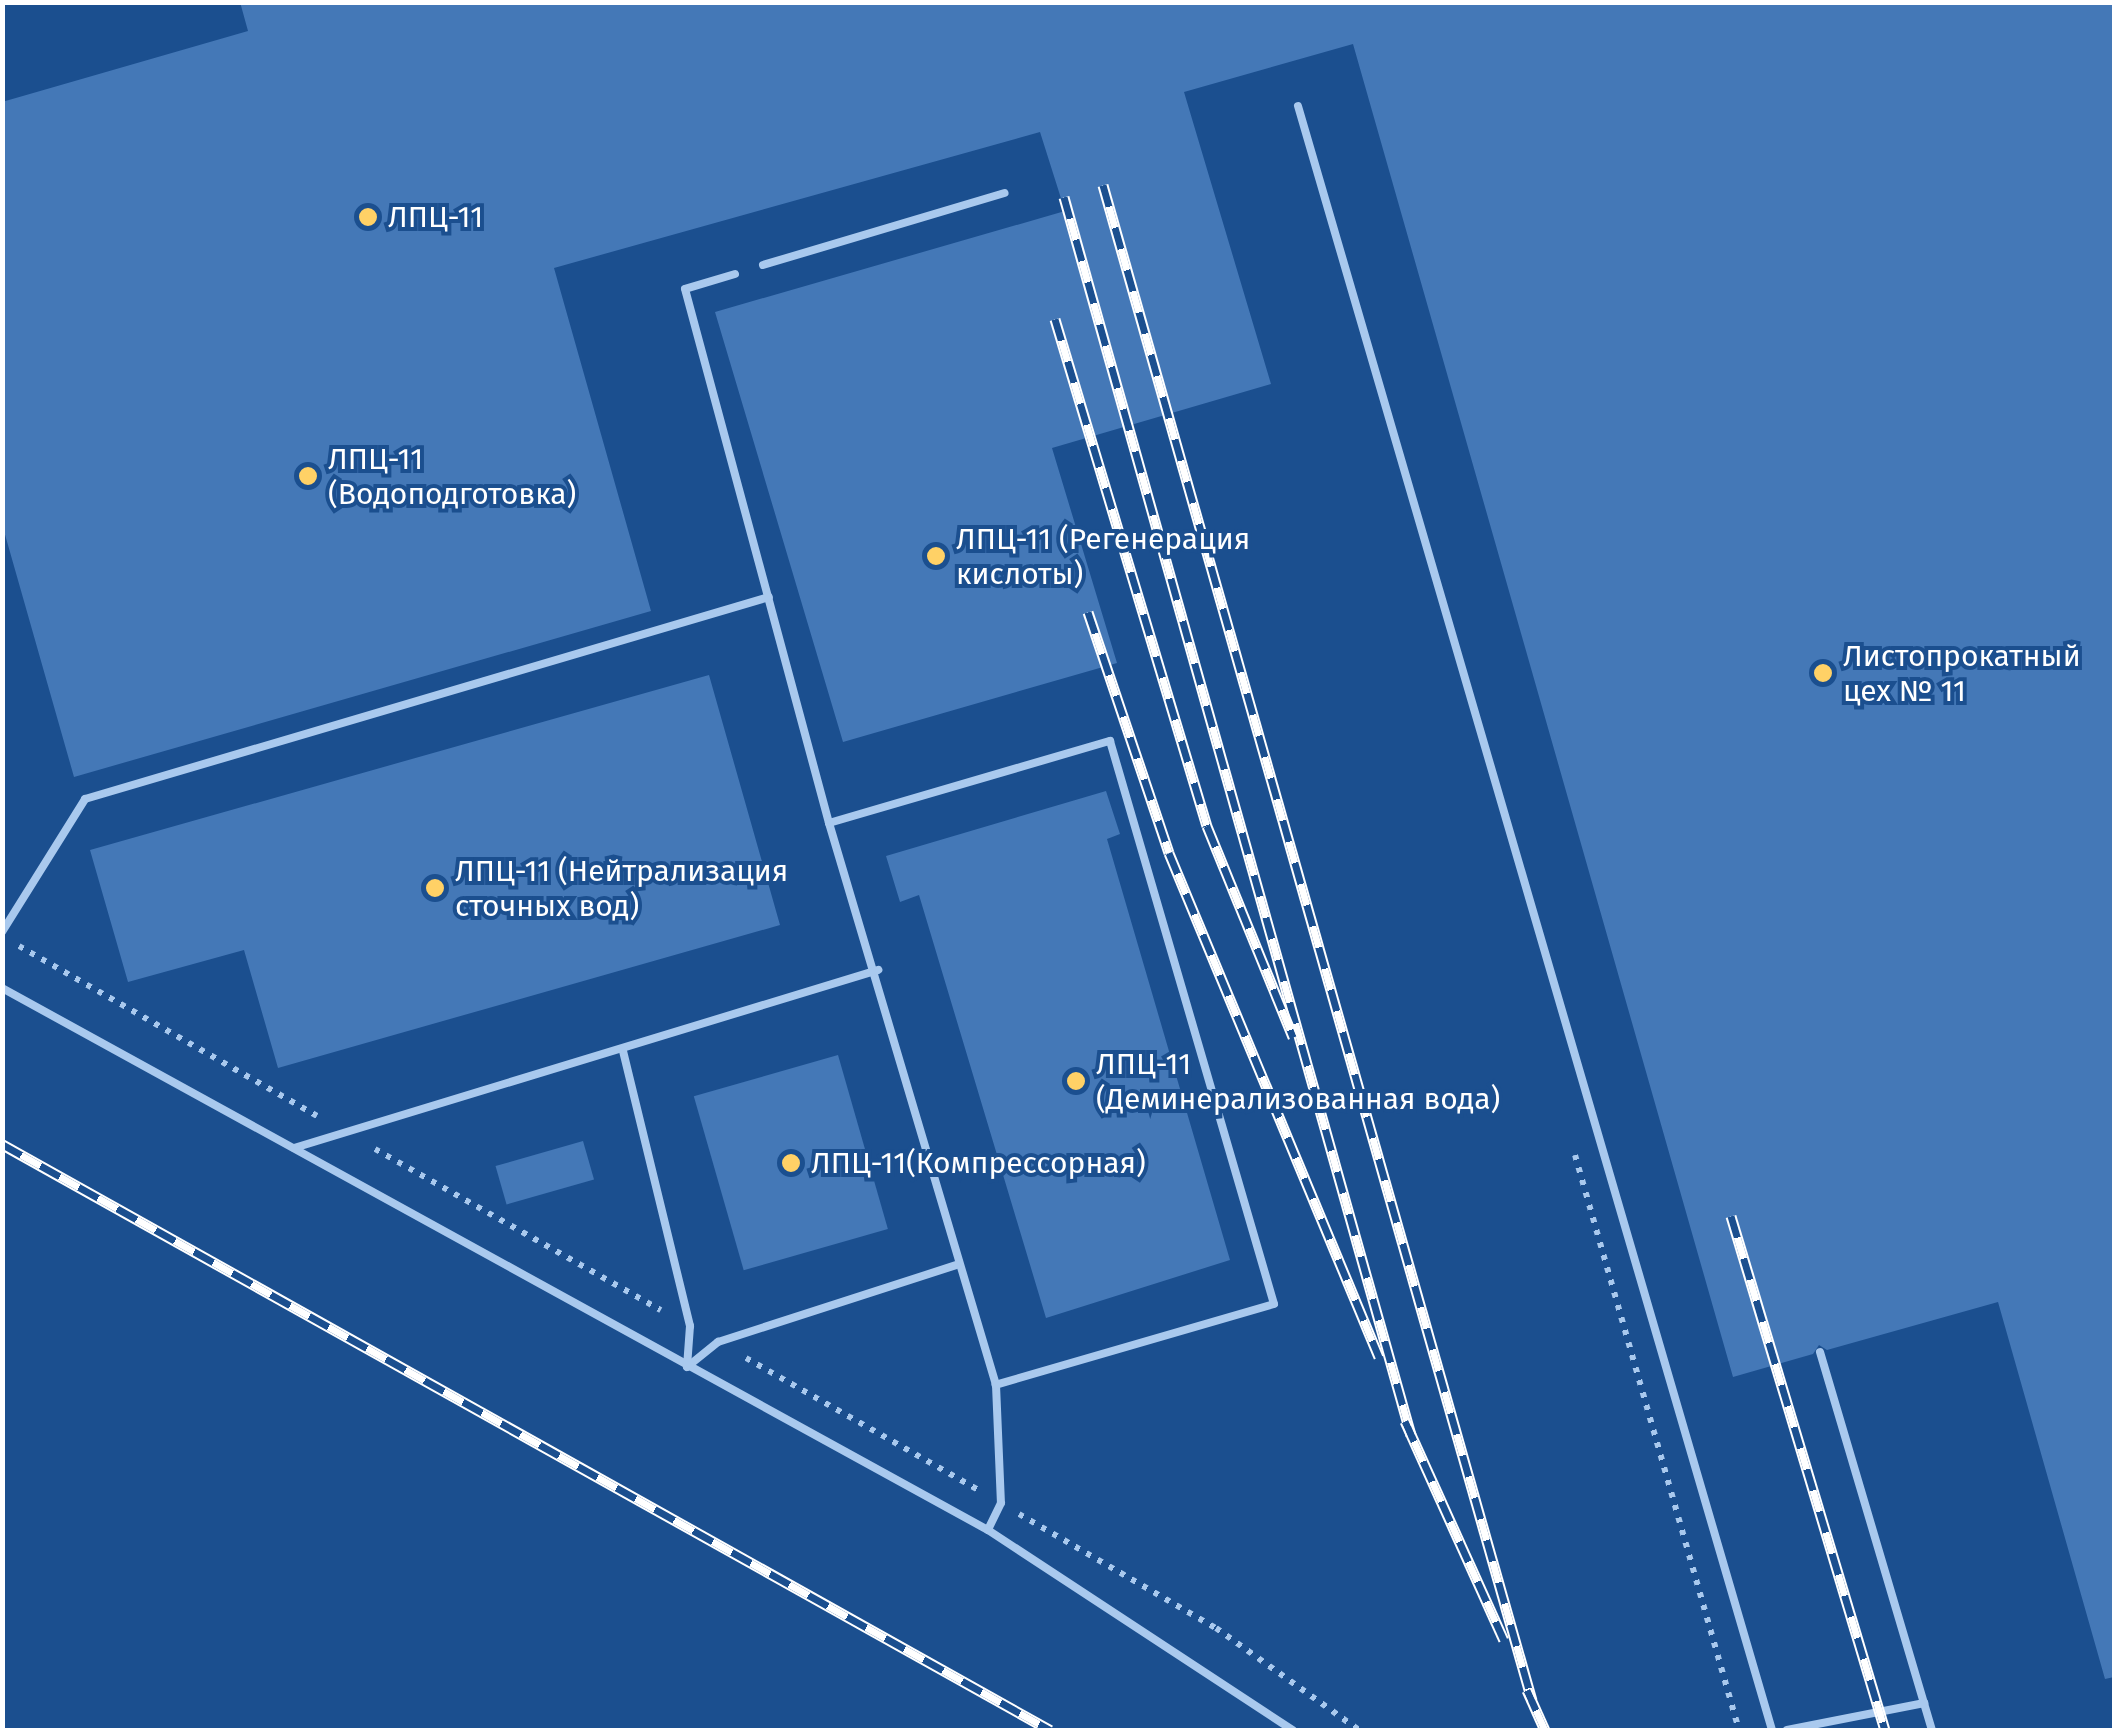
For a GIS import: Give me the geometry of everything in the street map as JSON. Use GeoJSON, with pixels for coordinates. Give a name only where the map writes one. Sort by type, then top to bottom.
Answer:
{"type":"FeatureCollection","features":[{"type":"Feature","properties":{"kind":"lane"},"geometry":{"type":"LineString","coordinates":[[1298,106],[1772,1730]]}},
{"type":"Feature","properties":{"kind":"lane"},"geometry":{"type":"LineString","coordinates":[[763,265],[1004,193]]}},
{"type":"Feature","properties":{"kind":"lane"},"geometry":{"type":"LineString","coordinates":[[735,274],[685,289],[829,823],[878,970],[956,1265],[996,1385],[1002,1503],[988,1530]]}},
{"type":"Feature","properties":{"kind":"lane"},"geometry":{"type":"LineString","coordinates":[[2,932],[85,800],[769,597]]}},
{"type":"Feature","properties":{"kind":"lane"},"geometry":{"type":"LineString","coordinates":[[829,823],[1110,740],[1274,1304],[996,1385]]}},
{"type":"Feature","properties":{"kind":"lane"},"geometry":{"type":"LineString","coordinates":[[293,1149],[878,970]]}},
{"type":"Feature","properties":{"kind":"lane"},"geometry":{"type":"LineString","coordinates":[[2,988],[988,1530],[1293,1730]]}},
{"type":"Feature","properties":{"kind":"lane"},"geometry":{"type":"LineString","coordinates":[[623,1051],[690,1326],[687,1367]]}},
{"type":"Feature","properties":{"kind":"lane"},"geometry":{"type":"LineString","coordinates":[[687,1367],[718,1342],[956,1265]]}},
{"type":"Feature","properties":{"kind":"lane"},"geometry":{"type":"LineString","coordinates":[[1820,1352],[1932,1730]]}},
{"type":"Feature","properties":{"kind":"lane"},"geometry":{"type":"LineString","coordinates":[[1788,1730],[1924,1703]]}},
{"type":"Feature","properties":{"kind":"building"},"geometry":{"type":"Polygon","coordinates":[[[240,2],[2114,2],[2114,1677],[2105,1679],[1998,1302],[1827,1350],[1819,1345],[1813,1354],[1733,1377],[1353,44],[1184,92],[1271,384],[1052,448],[1117,663],[843,742],[715,312],[1065,211],[1040,132],[554,268],[651,611],[74,777],[2,524],[2,102],[248,31],[240,2]]]}},
{"type":"Feature","properties":{"kind":"building","name":"ЛПЦ-11 (Нейтрализация сточных вод)"},"geometry":{"type":"Polygon","coordinates":[[[709,675],[780,925],[278,1068],[244,950],[128,982],[90,850],[709,675]]]}},
{"type":"Feature","properties":{"kind":"building","name":"ЛПЦ-11 (Деминерализованная вода)"},"geometry":{"type":"Polygon","coordinates":[[[1106,791],[1120,834],[1107,839],[1230,1260],[1046,1318],[919,895],[900,902],[886,856],[1106,791]]]}},
{"type":"Feature","properties":{"kind":"building","name":"ЛПЦ-11(Компрессорная)"},"geometry":{"type":"Polygon","coordinates":[[[838,1055],[888,1229],[744,1270],[694,1096],[838,1055]]]}},
{"type":"Feature","properties":{"kind":"building"},"geometry":{"type":"Polygon","coordinates":[[[583,1141],[594,1179],[507,1205],[496,1166],[583,1141]]]}},
{"type":"Feature","properties":{"kind":"railway"},"geometry":{"type":"LineString","coordinates":[[1103,185],[1532,1700]]}},
{"type":"Feature","properties":{"kind":"railway"},"geometry":{"type":"LineString","coordinates":[[1064,197],[1411,1435]]}},
{"type":"Feature","properties":{"kind":"railway"},"geometry":{"type":"LineString","coordinates":[[1055,319],[1207,826],[1293,1037]]}},
{"type":"Feature","properties":{"kind":"railway"},"geometry":{"type":"LineString","coordinates":[[1088,612],[1169,853],[1379,1357]]}},
{"type":"Feature","properties":{"kind":"railway"},"geometry":{"type":"LineString","coordinates":[[2,1144],[1050,1730]]}},
{"type":"Feature","properties":{"kind":"railway"},"geometry":{"type":"LineString","coordinates":[[1731,1216],[1885,1730]]}},
{"type":"Feature","properties":{"kind":"railway"},"geometry":{"type":"LineString","coordinates":[[1405,1421],[1504,1640]]}},
{"type":"Feature","properties":{"kind":"railway"},"geometry":{"type":"LineString","coordinates":[[1527,1690],[1545,1730]]}},
{"type":"Feature","properties":{"kind":"place","name":"ЛПЦ-11"},"geometry":{"type":"Point","coordinates":[368,217]}},
{"type":"Feature","properties":{"kind":"place","name":"ЛПЦ-11 (Водоподготовка)"},"geometry":{"type":"Point","coordinates":[308,476]}},
{"type":"Feature","properties":{"kind":"place","name":"ЛПЦ-11 (Регенерация кислоты)"},"geometry":{"type":"Point","coordinates":[936,556]}},
{"type":"Feature","properties":{"kind":"place","name":"Листопрокатный цех № 11"},"geometry":{"type":"Point","coordinates":[1823,673]}},
{"type":"Feature","properties":{"kind":"place","name":"ЛПЦ-11 (Нейтрализация сточных вод)"},"geometry":{"type":"Point","coordinates":[435,888]}},
{"type":"Feature","properties":{"kind":"place","name":"ЛПЦ-11 (Деминерализованная вода)"},"geometry":{"type":"Point","coordinates":[1076,1081]}},
{"type":"Feature","properties":{"kind":"place","name":"ЛПЦ-11(Компрессорная)"},"geometry":{"type":"Point","coordinates":[791,1163]}}]}
